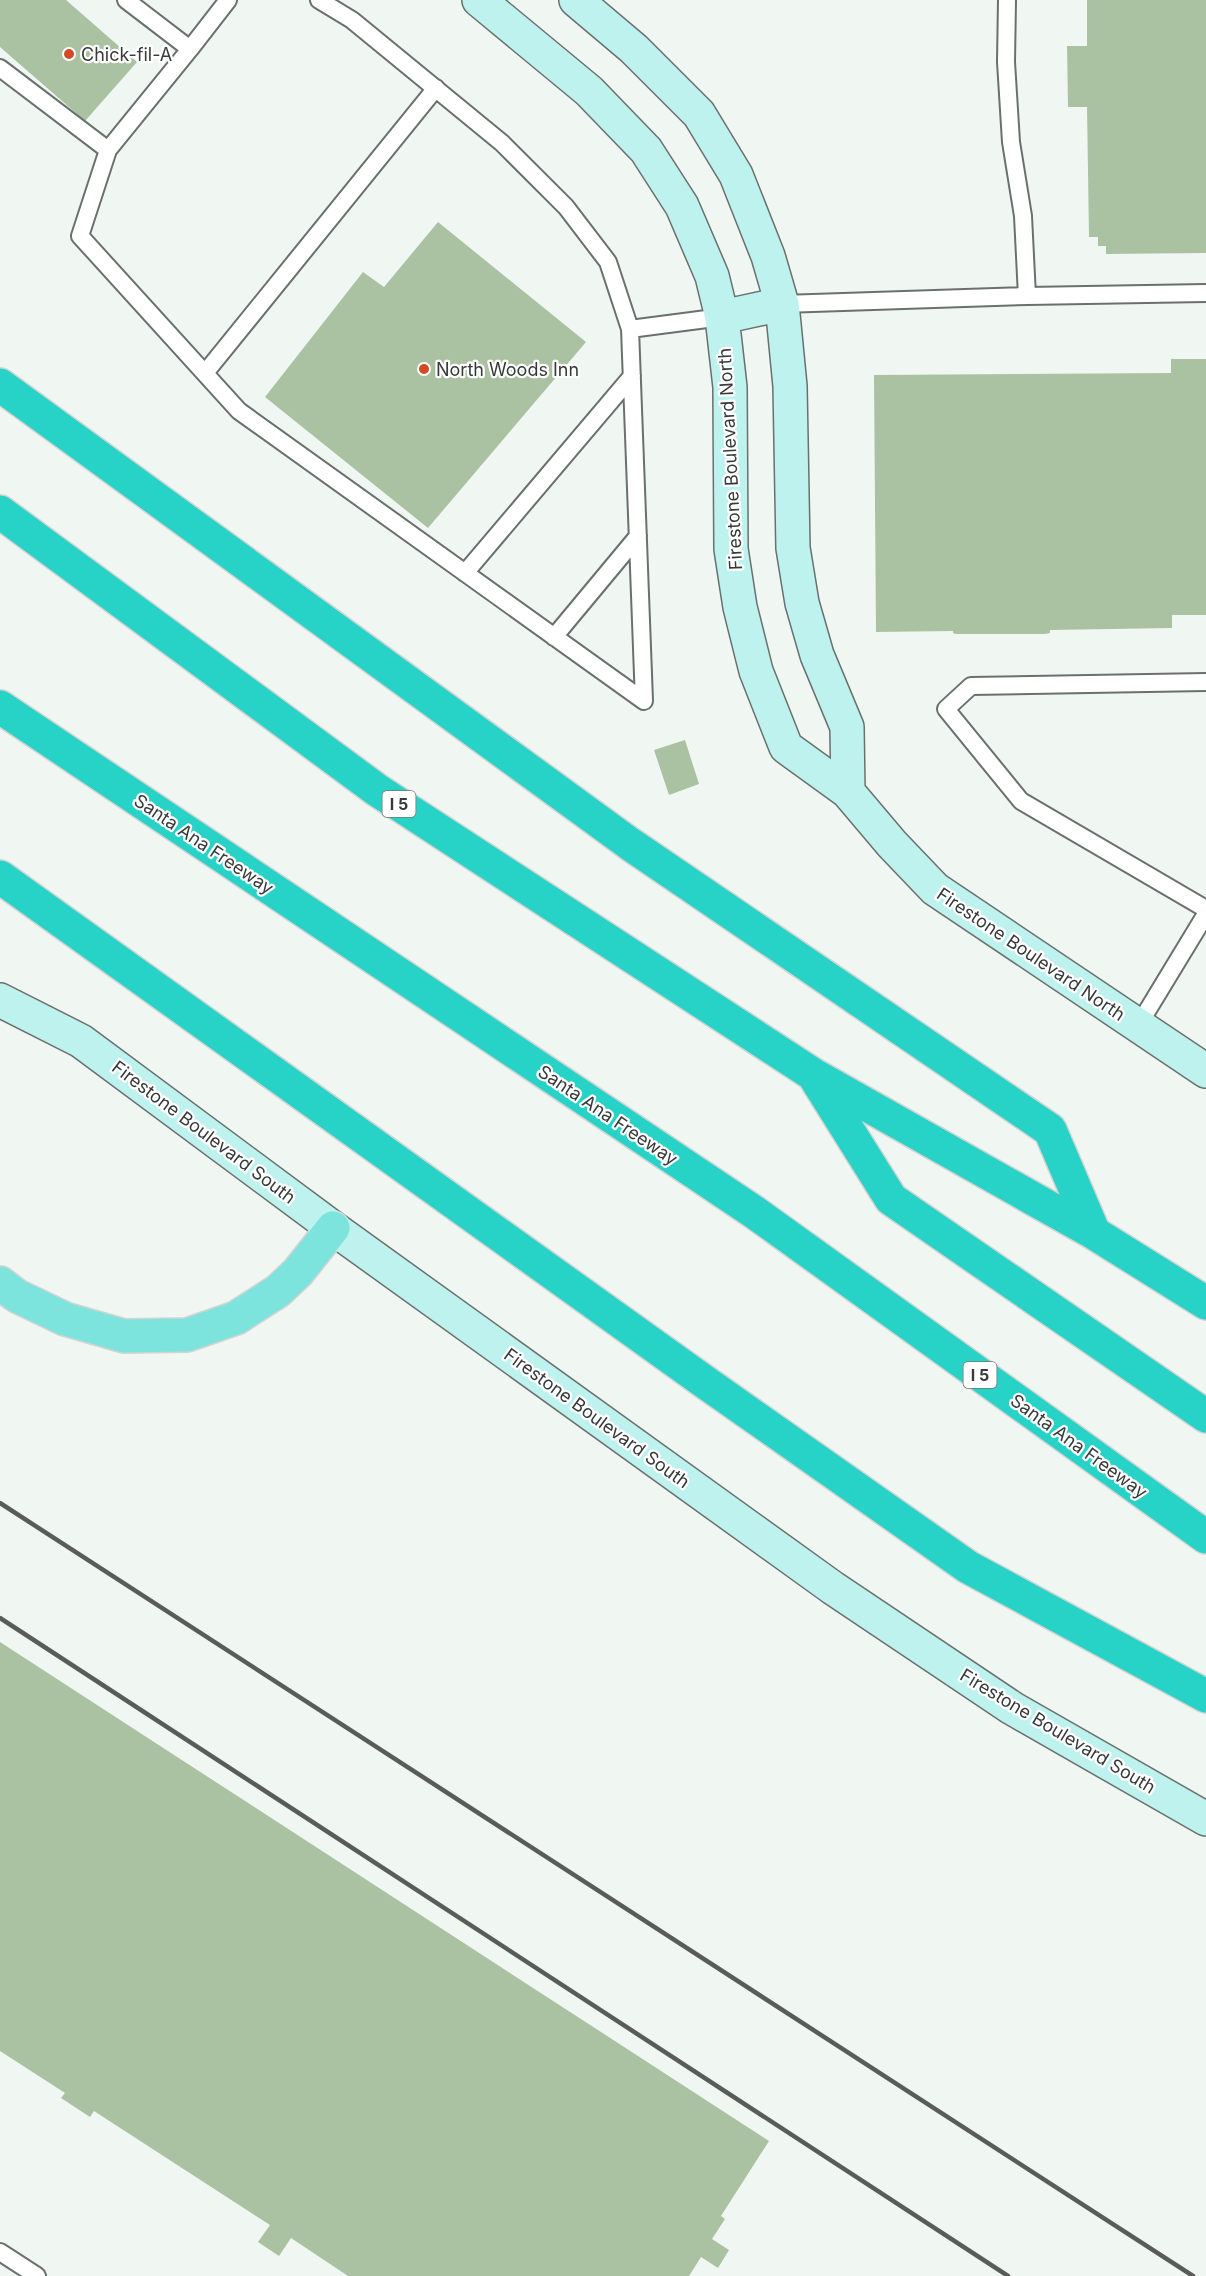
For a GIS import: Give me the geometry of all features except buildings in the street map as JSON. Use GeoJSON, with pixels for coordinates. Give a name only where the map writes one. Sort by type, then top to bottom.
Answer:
{"type":"FeatureCollection","features":[{"type":"Feature","properties":{"kind":"highway"},"geometry":{"type":"LineString","coordinates":[[0,385],[630,844],[1050,1130],[1095,1233]]}},
{"type":"Feature","properties":{"kind":"highway","name":"I 5"},"geometry":{"type":"LineString","coordinates":[[0,512],[377,790],[814,1075],[1095,1233],[1206,1303]]}},
{"type":"Feature","properties":{"kind":"highway","name":"Santa Ana Freeway"},"geometry":{"type":"LineString","coordinates":[[0,707],[754,1212],[1206,1537]]}},
{"type":"Feature","properties":{"kind":"highway"},"geometry":{"type":"LineString","coordinates":[[0,877],[702,1380],[968,1567],[1206,1696]]}},
{"type":"Feature","properties":{"kind":"highway"},"geometry":{"type":"LineString","coordinates":[[814,1075],[891,1199],[1206,1416]]}},
{"type":"Feature","properties":{"kind":"main road"},"geometry":{"type":"LineString","coordinates":[[0,1283],[17,1296],[65,1319],[124,1336],[187,1335],[236,1318],[278,1292],[298,1272],[333,1228]]}},
{"type":"Feature","properties":{"kind":"street","name":"Firestone Boulevard North"},"geometry":{"type":"LineString","coordinates":[[479,0],[589,91],[646,150],[682,206],[712,276],[722,316],[730,387],[731,549],[740,607],[756,671],[786,747],[848,792],[934,889],[1206,1071]]}},
{"type":"Feature","properties":{"kind":"street"},"geometry":{"type":"LineString","coordinates":[[576,0],[634,50],[699,114],[736,175],[768,255],[782,304],[790,386],[793,548],[802,603],[817,655],[847,727],[848,792]]}},
{"type":"Feature","properties":{"kind":"street"},"geometry":{"type":"LineString","coordinates":[[722,316],[782,304]]}},
{"type":"Feature","properties":{"kind":"street","name":"Firestone Boulevard South"},"geometry":{"type":"LineString","coordinates":[[0,1000],[81,1041],[333,1228],[833,1588],[1012,1708],[1206,1819]]}},
{"type":"Feature","properties":{"kind":"lane"},"geometry":{"type":"LineString","coordinates":[[126,0],[190,50]]}},
{"type":"Feature","properties":{"kind":"lane"},"geometry":{"type":"LineString","coordinates":[[228,0],[108,150],[80,236],[239,411],[644,701],[630,329],[608,262],[566,207],[502,143],[352,20],[319,0]]}},
{"type":"Feature","properties":{"kind":"lane"},"geometry":{"type":"LineString","coordinates":[[1007,0],[1006,62],[1011,142],[1023,216],[1027,296]]}},
{"type":"Feature","properties":{"kind":"lane"},"geometry":{"type":"LineString","coordinates":[[0,68],[108,150]]}},
{"type":"Feature","properties":{"kind":"lane"},"geometry":{"type":"LineString","coordinates":[[205,373],[436,88]]}},
{"type":"Feature","properties":{"kind":"lane"},"geometry":{"type":"LineString","coordinates":[[782,304],[1206,293]]}},
{"type":"Feature","properties":{"kind":"lane"},"geometry":{"type":"LineString","coordinates":[[630,329],[722,316]]}},
{"type":"Feature","properties":{"kind":"lane"},"geometry":{"type":"LineString","coordinates":[[465,573],[632,376]]}},
{"type":"Feature","properties":{"kind":"lane"},"geometry":{"type":"LineString","coordinates":[[554,637],[638,536]]}},
{"type":"Feature","properties":{"kind":"lane"},"geometry":{"type":"LineString","coordinates":[[1206,682],[971,686],[946,709],[1021,801],[1206,909]]}},
{"type":"Feature","properties":{"kind":"lane"},"geometry":{"type":"LineString","coordinates":[[1138,1026],[1206,914]]}},
{"type":"Feature","properties":{"kind":"lane"},"geometry":{"type":"LineString","coordinates":[[0,2252],[38,2276]]}},
{"type":"Feature","properties":{"kind":"railway"},"geometry":{"type":"LineString","coordinates":[[0,1503],[1193,2276]]}},
{"type":"Feature","properties":{"kind":"railway"},"geometry":{"type":"LineString","coordinates":[[0,1618],[1008,2276]]}},
{"type":"Feature","properties":{"kind":"place","name":"Chick-fil-A"},"geometry":{"type":"Point","coordinates":[69,54]}},
{"type":"Feature","properties":{"kind":"place","name":"North Woods Inn"},"geometry":{"type":"Point","coordinates":[424,369]}}]}
